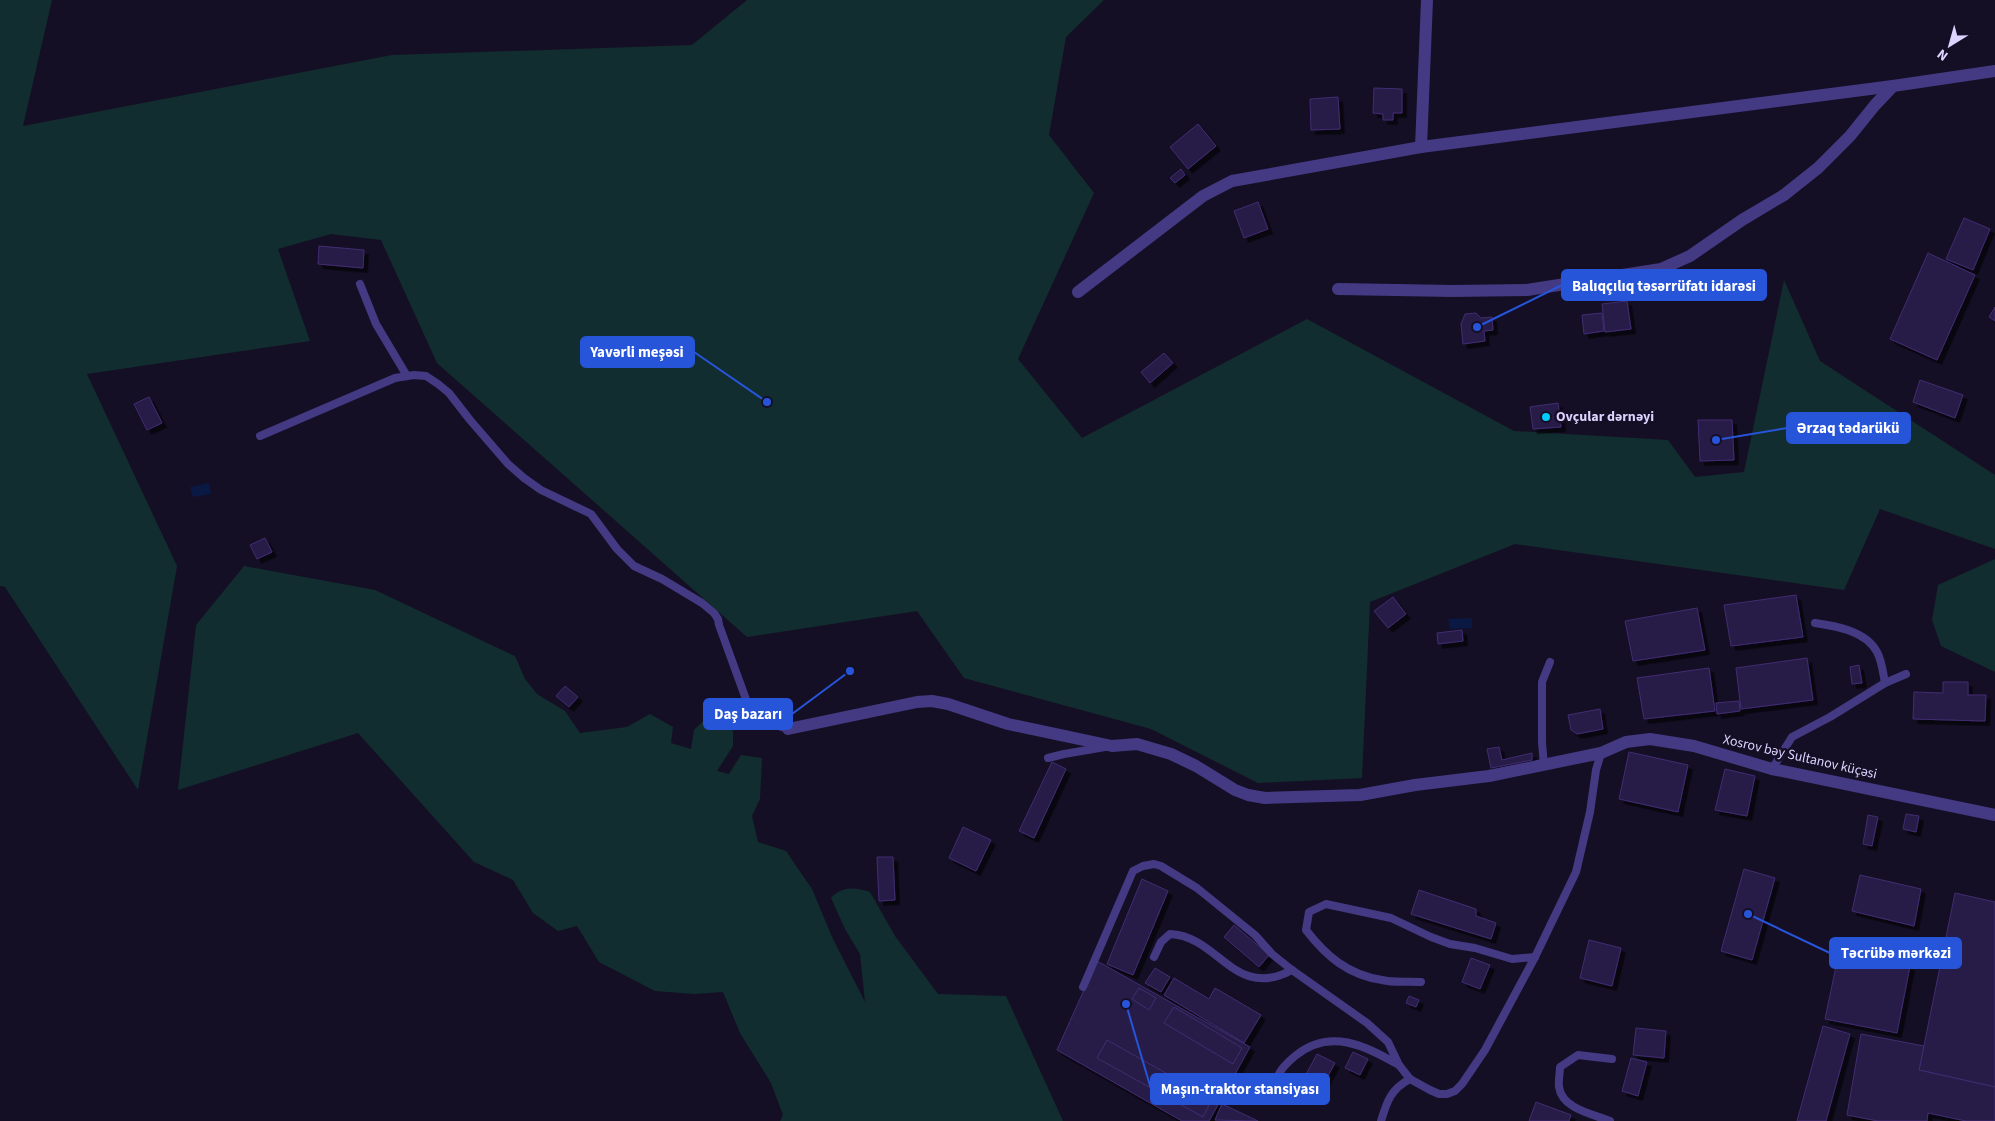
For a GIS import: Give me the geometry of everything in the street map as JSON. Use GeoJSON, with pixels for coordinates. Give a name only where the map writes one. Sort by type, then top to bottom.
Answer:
{"type":"FeatureCollection","features":[{"type":"Feature","properties":{"kind":"street"},"geometry":{"type":"LineString","coordinates":[[1421,147],[1427,0]]}},
{"type":"Feature","properties":{"kind":"street"},"geometry":{"type":"LineString","coordinates":[[1078,292],[1203,196],[1232,181],[1421,147],[1995,71]]}},
{"type":"Feature","properties":{"kind":"street"},"geometry":{"type":"LineString","coordinates":[[1338,289],[1453,292],[1527,290],[1661,269],[1690,256],[1742,220],[1784,195],[1818,168],[1850,136],[1893,86]]}},
{"type":"Feature","properties":{"kind":"street","name":"Xosrov bəy Sultanov küçəsi"},"geometry":{"type":"LineString","coordinates":[[788,729],[917,702],[932,701],[948,704],[1008,724],[1112,746],[1137,744],[1163,751],[1196,766],[1235,790],[1248,795],[1274,798],[1360,795],[1415,785],[1489,776],[1601,753],[1626,742],[1650,739],[1694,746],[1772,769],[1995,815]]}},
{"type":"Feature","properties":{"kind":"lane"},"geometry":{"type":"LineString","coordinates":[[360,284],[376,324],[407,376]]}},
{"type":"Feature","properties":{"kind":"lane"},"geometry":{"type":"LineString","coordinates":[[260,436],[395,378],[414,375],[426,376],[449,393],[488,442],[524,478],[541,490],[591,514],[617,548],[634,566],[662,579],[702,603],[714,613],[718,619],[751,713],[766,722],[788,729]]}},
{"type":"Feature","properties":{"kind":"lane"},"geometry":{"type":"LineString","coordinates":[[1815,623],[1838,626],[1863,637],[1878,654],[1885,683]]}},
{"type":"Feature","properties":{"kind":"lane"},"geometry":{"type":"LineString","coordinates":[[1544,765],[1542,682],[1550,662]]}},
{"type":"Feature","properties":{"kind":"lane"},"geometry":{"type":"LineString","coordinates":[[1772,769],[1792,737],[1830,717],[1885,683],[1906,674]]}},
{"type":"Feature","properties":{"kind":"lane"},"geometry":{"type":"LineString","coordinates":[[1048,758],[1112,746]]}},
{"type":"Feature","properties":{"kind":"lane"},"geometry":{"type":"LineString","coordinates":[[1082,987],[1133,871],[1142,866],[1154,864],[1161,866],[1198,888],[1255,935],[1272,954],[1292,970],[1367,1023],[1388,1042],[1399,1065],[1410,1079],[1420,1086],[1440,1094],[1456,1090],[1485,1050],[1535,957],[1576,872],[1601,753]]}},
{"type":"Feature","properties":{"kind":"lane"},"geometry":{"type":"LineString","coordinates":[[1421,982],[1383,981],[1358,974],[1332,960],[1306,930],[1309,912],[1326,904],[1391,918],[1450,944],[1476,948],[1512,959],[1535,957]]}},
{"type":"Feature","properties":{"kind":"lane"},"geometry":{"type":"LineString","coordinates":[[1154,957],[1161,942],[1170,934],[1176,934],[1201,944],[1247,977],[1264,978],[1285,974],[1292,970]]}},
{"type":"Feature","properties":{"kind":"lane"},"geometry":{"type":"LineString","coordinates":[[1274,1099],[1278,1076],[1286,1064],[1306,1047],[1322,1041],[1336,1040],[1349,1042],[1399,1065]]}},
{"type":"Feature","properties":{"kind":"lane"},"geometry":{"type":"LineString","coordinates":[[1610,1121],[1578,1109],[1563,1098],[1558,1087],[1560,1067],[1578,1055],[1612,1059]]}},
{"type":"Feature","properties":{"kind":"lane"},"geometry":{"type":"LineString","coordinates":[[1381,1121],[1390,1096],[1398,1086],[1410,1079]]}},
{"type":"Feature","properties":{"kind":"green space"},"geometry":{"type":"Polygon","coordinates":[[[0,0],[52,0],[23,126],[392,55],[692,45],[747,0],[1104,0],[1066,37],[1049,135],[1094,193],[1018,359],[1082,438],[1307,319],[1514,431],[1668,440],[1695,477],[1744,472],[1784,280],[1820,361],[1995,475],[1995,549],[1880,509],[1844,590],[1515,544],[1370,602],[1362,778],[1258,783],[1151,729],[964,678],[917,611],[747,637],[437,363],[381,240],[331,234],[278,249],[310,341],[87,374],[177,566],[138,790],[5,587],[0,586],[0,0]]]}},
{"type":"Feature","properties":{"kind":"green space"},"geometry":{"type":"Polygon","coordinates":[[[1995,559],[1995,672],[1941,646],[1932,620],[1938,585],[1995,559]]]}},
{"type":"Feature","properties":{"kind":"green space"},"geometry":{"type":"Polygon","coordinates":[[[244,566],[375,590],[515,656],[525,679],[537,694],[565,711],[580,733],[627,727],[650,714],[673,727],[671,743],[691,749],[694,730],[704,720],[721,720],[733,731],[733,746],[717,771],[729,774],[741,755],[762,758],[760,799],[752,816],[758,842],[786,851],[812,889],[832,937],[865,1002],[860,954],[845,929],[831,898],[840,891],[849,889],[870,892],[895,936],[938,994],[1006,996],[1063,1121],[780,1121],[783,1115],[771,1083],[740,1033],[723,992],[694,994],[655,991],[599,962],[577,926],[558,931],[533,913],[513,880],[474,862],[358,733],[178,790],[196,625],[244,566]]]}},
{"type":"Feature","properties":{"kind":"water"},"geometry":{"type":"Polygon","coordinates":[[[209,483],[211,494],[193,497],[190,487],[209,483]]]}},
{"type":"Feature","properties":{"kind":"water"},"geometry":{"type":"Polygon","coordinates":[[[1472,618],[1472,628],[1450,629],[1448,619],[1472,618]]]}},
{"type":"Feature","properties":{"kind":"building"},"geometry":{"type":"Polygon","coordinates":[[[1374,88],[1402,89],[1402,113],[1393,113],[1393,120],[1383,120],[1383,114],[1373,113],[1374,88]]]}},
{"type":"Feature","properties":{"kind":"building"},"geometry":{"type":"Polygon","coordinates":[[[1338,97],[1340,129],[1311,130],[1310,99],[1338,97]]]}},
{"type":"Feature","properties":{"kind":"building"},"geometry":{"type":"Polygon","coordinates":[[[1198,124],[1216,146],[1188,169],[1170,147],[1198,124]]]}},
{"type":"Feature","properties":{"kind":"building"},"geometry":{"type":"Polygon","coordinates":[[[1181,169],[1185,175],[1175,183],[1170,178],[1181,169]]]}},
{"type":"Feature","properties":{"kind":"building"},"geometry":{"type":"Polygon","coordinates":[[[1258,202],[1268,229],[1244,238],[1234,211],[1258,202]]]}},
{"type":"Feature","properties":{"kind":"building"},"geometry":{"type":"Polygon","coordinates":[[[1964,218],[1990,229],[1973,270],[1946,259],[1964,218]]]}},
{"type":"Feature","properties":{"kind":"building"},"geometry":{"type":"Polygon","coordinates":[[[319,246],[364,250],[363,268],[318,264],[319,246]]]}},
{"type":"Feature","properties":{"kind":"building"},"geometry":{"type":"Polygon","coordinates":[[[1928,253],[1975,275],[1937,360],[1890,339],[1928,253]]]}},
{"type":"Feature","properties":{"kind":"building"},"geometry":{"type":"Polygon","coordinates":[[[1627,301],[1631,329],[1605,332],[1602,304],[1627,301]]]}},
{"type":"Feature","properties":{"kind":"building"},"geometry":{"type":"Polygon","coordinates":[[[1995,307],[1995,321],[1989,317],[1995,307]]]}},
{"type":"Feature","properties":{"kind":"building"},"geometry":{"type":"Polygon","coordinates":[[[1476,313],[1481,318],[1492,317],[1493,330],[1484,331],[1485,341],[1463,344],[1461,324],[1465,314],[1476,313]]]}},
{"type":"Feature","properties":{"kind":"building"},"geometry":{"type":"Polygon","coordinates":[[[1602,313],[1604,331],[1584,334],[1582,315],[1602,313]]]}},
{"type":"Feature","properties":{"kind":"building"},"geometry":{"type":"Polygon","coordinates":[[[1164,353],[1173,363],[1150,383],[1141,372],[1164,353]]]}},
{"type":"Feature","properties":{"kind":"building"},"geometry":{"type":"Polygon","coordinates":[[[1920,380],[1963,395],[1955,418],[1913,402],[1920,380]]]}},
{"type":"Feature","properties":{"kind":"building"},"geometry":{"type":"Polygon","coordinates":[[[149,397],[162,423],[147,430],[134,404],[149,397]]]}},
{"type":"Feature","properties":{"kind":"building","name":"Ovçular dərnəyi"},"geometry":{"type":"Polygon","coordinates":[[[1558,403],[1561,427],[1533,429],[1530,407],[1558,403]]]}},
{"type":"Feature","properties":{"kind":"building"},"geometry":{"type":"Polygon","coordinates":[[[1698,420],[1732,420],[1734,460],[1700,461],[1698,420]]]}},
{"type":"Feature","properties":{"kind":"building"},"geometry":{"type":"Polygon","coordinates":[[[265,538],[272,552],[257,559],[250,545],[265,538]]]}},
{"type":"Feature","properties":{"kind":"building"},"geometry":{"type":"Polygon","coordinates":[[[1796,595],[1803,637],[1731,646],[1724,605],[1796,595]]]}},
{"type":"Feature","properties":{"kind":"building"},"geometry":{"type":"Polygon","coordinates":[[[1393,597],[1406,614],[1388,628],[1374,611],[1393,597]]]}},
{"type":"Feature","properties":{"kind":"building"},"geometry":{"type":"Polygon","coordinates":[[[1697,608],[1705,650],[1633,661],[1625,621],[1697,608]]]}},
{"type":"Feature","properties":{"kind":"building"},"geometry":{"type":"Polygon","coordinates":[[[1462,630],[1463,641],[1438,644],[1437,633],[1462,630]]]}},
{"type":"Feature","properties":{"kind":"building"},"geometry":{"type":"Polygon","coordinates":[[[1807,658],[1813,700],[1741,709],[1736,668],[1807,658]]]}},
{"type":"Feature","properties":{"kind":"building"},"geometry":{"type":"Polygon","coordinates":[[[1859,665],[1862,683],[1852,684],[1850,667],[1859,665]]]}},
{"type":"Feature","properties":{"kind":"building"},"geometry":{"type":"Polygon","coordinates":[[[1709,668],[1715,711],[1644,719],[1637,678],[1709,668]]]}},
{"type":"Feature","properties":{"kind":"building"},"geometry":{"type":"Polygon","coordinates":[[[1943,682],[1968,682],[1968,695],[1986,695],[1985,721],[1913,719],[1914,692],[1943,693],[1943,682]]]}},
{"type":"Feature","properties":{"kind":"building"},"geometry":{"type":"Polygon","coordinates":[[[565,686],[578,697],[569,707],[556,696],[565,686]]]}},
{"type":"Feature","properties":{"kind":"building"},"geometry":{"type":"Polygon","coordinates":[[[1739,701],[1740,711],[1717,714],[1716,703],[1739,701]]]}},
{"type":"Feature","properties":{"kind":"building"},"geometry":{"type":"Polygon","coordinates":[[[1600,709],[1603,729],[1577,734],[1571,730],[1568,715],[1600,709]]]}},
{"type":"Feature","properties":{"kind":"building"},"geometry":{"type":"Polygon","coordinates":[[[1499,747],[1502,760],[1532,753],[1532,760],[1491,768],[1487,749],[1499,747]]]}},
{"type":"Feature","properties":{"kind":"building"},"geometry":{"type":"Polygon","coordinates":[[[1629,752],[1688,765],[1678,812],[1619,799],[1629,752]]]}},
{"type":"Feature","properties":{"kind":"building"},"geometry":{"type":"Polygon","coordinates":[[[1052,762],[1066,769],[1034,838],[1019,831],[1052,762]]]}},
{"type":"Feature","properties":{"kind":"building"},"geometry":{"type":"Polygon","coordinates":[[[1725,769],[1755,776],[1747,816],[1715,810],[1725,769]]]}},
{"type":"Feature","properties":{"kind":"building"},"geometry":{"type":"Polygon","coordinates":[[[1906,814],[1919,816],[1916,832],[1903,829],[1906,814]]]}},
{"type":"Feature","properties":{"kind":"building"},"geometry":{"type":"Polygon","coordinates":[[[1868,815],[1878,817],[1872,846],[1863,844],[1868,815]]]}},
{"type":"Feature","properties":{"kind":"building"},"geometry":{"type":"Polygon","coordinates":[[[963,827],[991,840],[976,871],[949,858],[963,827]]]}},
{"type":"Feature","properties":{"kind":"building"},"geometry":{"type":"Polygon","coordinates":[[[877,857],[893,857],[895,900],[879,901],[877,857]]]}},
{"type":"Feature","properties":{"kind":"building"},"geometry":{"type":"Polygon","coordinates":[[[1744,869],[1775,878],[1752,960],[1721,951],[1744,869]]]}},
{"type":"Feature","properties":{"kind":"building"},"geometry":{"type":"Polygon","coordinates":[[[1860,875],[1921,889],[1914,926],[1852,911],[1860,875]]]}},
{"type":"Feature","properties":{"kind":"building"},"geometry":{"type":"Polygon","coordinates":[[[1142,879],[1168,891],[1133,975],[1107,964],[1142,879]]]}},
{"type":"Feature","properties":{"kind":"building"},"geometry":{"type":"Polygon","coordinates":[[[1419,890],[1476,909],[1476,916],[1496,923],[1491,939],[1411,914],[1419,890]]]}},
{"type":"Feature","properties":{"kind":"building"},"geometry":{"type":"Polygon","coordinates":[[[1955,893],[1995,902],[1995,1087],[1919,1070],[1955,893]]]}},
{"type":"Feature","properties":{"kind":"building"},"geometry":{"type":"Polygon","coordinates":[[[1234,925],[1269,955],[1259,967],[1224,937],[1234,925]]]}},
{"type":"Feature","properties":{"kind":"building"},"geometry":{"type":"Polygon","coordinates":[[[1589,940],[1621,948],[1612,986],[1580,978],[1589,940]]]}},
{"type":"Feature","properties":{"kind":"building"},"geometry":{"type":"Polygon","coordinates":[[[1839,952],[1910,966],[1897,1033],[1825,1019],[1839,952]]]}},
{"type":"Feature","properties":{"kind":"building"},"geometry":{"type":"Polygon","coordinates":[[[1471,958],[1490,965],[1480,989],[1462,982],[1471,958]]]}},
{"type":"Feature","properties":{"kind":"building"},"geometry":{"type":"Polygon","coordinates":[[[1097,961],[1250,1047],[1209,1121],[1182,1121],[1057,1050],[1097,961]]]}},
{"type":"Feature","properties":{"kind":"building"},"geometry":{"type":"Polygon","coordinates":[[[1155,968],[1170,977],[1161,992],[1145,983],[1155,968]]]}},
{"type":"Feature","properties":{"kind":"building"},"geometry":{"type":"Polygon","coordinates":[[[1174,978],[1209,999],[1215,988],[1261,1015],[1244,1043],[1164,995],[1174,978]]]}},
{"type":"Feature","properties":{"kind":"building"},"geometry":{"type":"Polygon","coordinates":[[[1139,988],[1156,998],[1149,1010],[1132,999],[1139,988]]]}},
{"type":"Feature","properties":{"kind":"building"},"geometry":{"type":"Polygon","coordinates":[[[1409,996],[1419,1000],[1416,1007],[1406,1003],[1409,996]]]}},
{"type":"Feature","properties":{"kind":"building"},"geometry":{"type":"Polygon","coordinates":[[[1174,1007],[1242,1048],[1233,1064],[1164,1023],[1174,1007]]]}},
{"type":"Feature","properties":{"kind":"building"},"geometry":{"type":"Polygon","coordinates":[[[1823,1026],[1850,1034],[1826,1121],[1797,1121],[1823,1026]]]}},
{"type":"Feature","properties":{"kind":"building"},"geometry":{"type":"Polygon","coordinates":[[[1636,1028],[1666,1031],[1664,1058],[1633,1055],[1636,1028]]]}},
{"type":"Feature","properties":{"kind":"building"},"geometry":{"type":"Polygon","coordinates":[[[1861,1034],[1924,1046],[1919,1070],[1995,1087],[1995,1121],[1966,1121],[1928,1113],[1927,1121],[1878,1121],[1847,1115],[1861,1034]]]}},
{"type":"Feature","properties":{"kind":"building"},"geometry":{"type":"Polygon","coordinates":[[[1107,1040],[1212,1099],[1203,1117],[1097,1058],[1107,1040]]]}},
{"type":"Feature","properties":{"kind":"building"},"geometry":{"type":"Polygon","coordinates":[[[1353,1052],[1368,1059],[1360,1075],[1345,1068],[1353,1052]]]}},
{"type":"Feature","properties":{"kind":"building"},"geometry":{"type":"Polygon","coordinates":[[[1317,1054],[1335,1063],[1321,1089],[1303,1080],[1317,1054]]]}},
{"type":"Feature","properties":{"kind":"building"},"geometry":{"type":"Polygon","coordinates":[[[1631,1058],[1647,1062],[1638,1096],[1622,1091],[1631,1058]]]}},
{"type":"Feature","properties":{"kind":"building"},"geometry":{"type":"Polygon","coordinates":[[[1536,1102],[1571,1115],[1569,1121],[1529,1121],[1536,1102]]]}},
{"type":"Feature","properties":{"kind":"building"},"geometry":{"type":"Polygon","coordinates":[[[1222,1104],[1258,1121],[1215,1120],[1222,1104]]]}},
{"type":"Feature","properties":{"kind":"place","name":"Balıqçılıq təsərrüfatı idarəsi"},"geometry":{"type":"Point","coordinates":[1477,327]}},
{"type":"Feature","properties":{"kind":"place","name":"Yavərli meşəsi"},"geometry":{"type":"Point","coordinates":[767,402]}},
{"type":"Feature","properties":{"kind":"place","name":"Ovçular dərnəyi"},"geometry":{"type":"Point","coordinates":[1546,417]}},
{"type":"Feature","properties":{"kind":"place","name":"Ərzaq tədarükü"},"geometry":{"type":"Point","coordinates":[1716,440]}},
{"type":"Feature","properties":{"kind":"place","name":"Daş bazarı"},"geometry":{"type":"Point","coordinates":[850,671]}},
{"type":"Feature","properties":{"kind":"place","name":"Təcrübə mərkəzi"},"geometry":{"type":"Point","coordinates":[1748,914]}},
{"type":"Feature","properties":{"kind":"place","name":"Maşın-traktor stansiyası"},"geometry":{"type":"Point","coordinates":[1126,1004]}}]}
